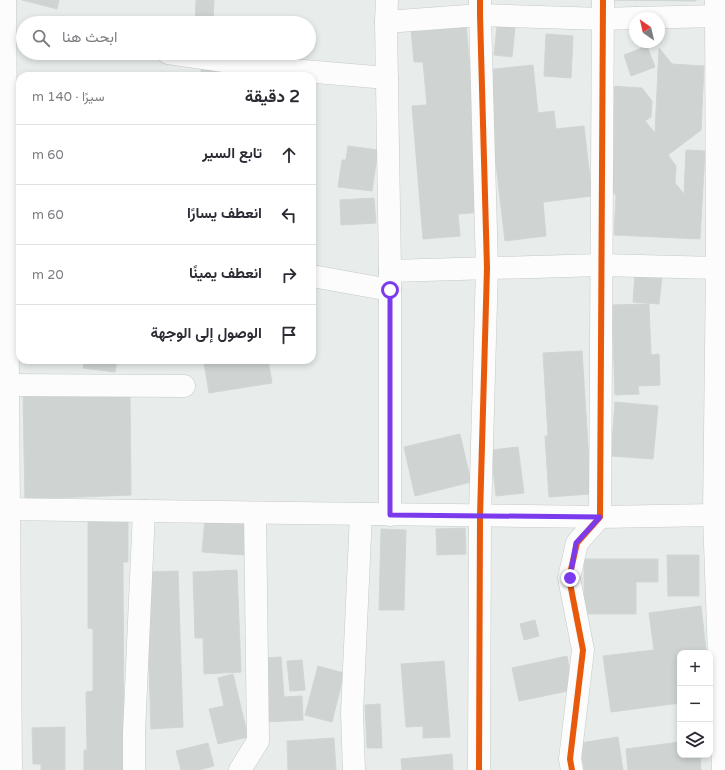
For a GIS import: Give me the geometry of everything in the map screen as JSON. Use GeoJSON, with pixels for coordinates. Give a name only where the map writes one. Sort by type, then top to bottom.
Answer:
{"type":"FeatureCollection","features":[{"type":"Feature","properties":{"kind":"street"},"geometry":{"type":"LineString","coordinates":[[5,0],[10,30],[3,108],[3,155],[13,205],[4,275],[4,509],[7,768]]}},
{"type":"Feature","properties":{"kind":"street"},"geometry":{"type":"LineString","coordinates":[[386,0],[390,280],[390,515]]}},
{"type":"Feature","properties":{"kind":"street"},"geometry":{"type":"LineString","coordinates":[[386,22],[480,8],[603,10],[629,16]]}},
{"type":"Feature","properties":{"kind":"street"},"geometry":{"type":"LineString","coordinates":[[479,770],[480,516],[487,268],[480,8]]}},
{"type":"Feature","properties":{"kind":"street"},"geometry":{"type":"LineString","coordinates":[[665,14],[716,8],[717,268],[714,515],[723,770]]}},
{"type":"Feature","properties":{"kind":"street"},"geometry":{"type":"LineString","coordinates":[[572,770],[570,759],[583,650],[570,578],[576,543],[600,517],[603,10]]}},
{"type":"Feature","properties":{"kind":"street"},"geometry":{"type":"LineString","coordinates":[[217,60],[280,69],[316,72]]}},
{"type":"Feature","properties":{"kind":"street"},"geometry":{"type":"LineString","coordinates":[[316,72],[387,78]]}},
{"type":"Feature","properties":{"kind":"street"},"geometry":{"type":"LineString","coordinates":[[316,276],[390,280],[487,268],[601,265],[717,268]]}},
{"type":"Feature","properties":{"kind":"street"},"geometry":{"type":"LineString","coordinates":[[5,394],[184,386]]}},
{"type":"Feature","properties":{"kind":"street"},"geometry":{"type":"LineString","coordinates":[[4,509],[480,516],[600,517],[714,515]]}},
{"type":"Feature","properties":{"kind":"street"},"geometry":{"type":"LineString","coordinates":[[134,770],[134,733],[144,511]]}},
{"type":"Feature","properties":{"kind":"street"},"geometry":{"type":"LineString","coordinates":[[240,770],[258,741],[255,513]]}},
{"type":"Feature","properties":{"kind":"street"},"geometry":{"type":"LineString","coordinates":[[354,770],[352,713],[361,514]]}},
{"type":"Feature","properties":{"kind":"building"},"geometry":{"type":"Polygon","coordinates":[[[22,0],[59,0],[57,9],[22,0]]]}},
{"type":"Feature","properties":{"kind":"building"},"geometry":{"type":"Polygon","coordinates":[[[196,0],[214,0],[213,16],[195,16],[196,0]]]}},
{"type":"Feature","properties":{"kind":"building"},"geometry":{"type":"Polygon","coordinates":[[[609,0],[696,0],[696,1],[609,0]]]}},
{"type":"Feature","properties":{"kind":"building"},"geometry":{"type":"Polygon","coordinates":[[[465,14],[483,212],[458,214],[460,236],[423,239],[412,106],[427,105],[423,62],[414,62],[410,19],[465,14]]]}},
{"type":"Feature","properties":{"kind":"building"},"geometry":{"type":"Polygon","coordinates":[[[497,26],[515,28],[512,57],[494,55],[497,26]]]}},
{"type":"Feature","properties":{"kind":"building"},"geometry":{"type":"Polygon","coordinates":[[[546,34],[573,36],[571,78],[544,76],[546,34]]]}},
{"type":"Feature","properties":{"kind":"building"},"geometry":{"type":"Polygon","coordinates":[[[642,48],[648,48],[655,67],[631,76],[624,55],[642,48]]]}},
{"type":"Feature","properties":{"kind":"building"},"geometry":{"type":"Polygon","coordinates":[[[659,48],[672,64],[704,66],[701,130],[668,155],[676,166],[675,183],[684,194],[686,150],[705,151],[700,239],[614,235],[616,196],[612,190],[614,153],[607,144],[610,86],[642,88],[652,101],[651,117],[645,121],[655,133],[659,48]]]}},
{"type":"Feature","properties":{"kind":"building"},"geometry":{"type":"Polygon","coordinates":[[[203,60],[230,60],[228,72],[201,72],[203,60]]]}},
{"type":"Feature","properties":{"kind":"building"},"geometry":{"type":"Polygon","coordinates":[[[533,65],[538,113],[554,111],[556,129],[584,126],[592,196],[543,202],[546,236],[505,241],[485,70],[533,65]]]}},
{"type":"Feature","properties":{"kind":"building"},"geometry":{"type":"Polygon","coordinates":[[[348,146],[378,150],[372,191],[338,187],[342,160],[346,160],[348,146]]]}},
{"type":"Feature","properties":{"kind":"building"},"geometry":{"type":"Polygon","coordinates":[[[16,152],[16,190],[14,190],[16,152]]]}},
{"type":"Feature","properties":{"kind":"building"},"geometry":{"type":"Polygon","coordinates":[[[374,198],[376,223],[341,225],[340,200],[374,198]]]}},
{"type":"Feature","properties":{"kind":"building"},"geometry":{"type":"Polygon","coordinates":[[[635,275],[662,277],[659,304],[633,302],[635,275]]]}},
{"type":"Feature","properties":{"kind":"building"},"geometry":{"type":"Polygon","coordinates":[[[649,304],[651,355],[659,354],[660,385],[638,386],[639,394],[615,395],[612,305],[649,304]]]}},
{"type":"Feature","properties":{"kind":"building"},"geometry":{"type":"Polygon","coordinates":[[[582,351],[591,494],[549,497],[545,436],[548,436],[543,353],[582,351]]]}},
{"type":"Feature","properties":{"kind":"building"},"geometry":{"type":"Polygon","coordinates":[[[84,364],[116,364],[115,372],[83,368],[84,364]]]}},
{"type":"Feature","properties":{"kind":"building"},"geometry":{"type":"Polygon","coordinates":[[[204,364],[269,364],[272,383],[209,393],[204,364]]]}},
{"type":"Feature","properties":{"kind":"building"},"geometry":{"type":"Polygon","coordinates":[[[23,393],[130,394],[131,495],[25,499],[23,393]]]}},
{"type":"Feature","properties":{"kind":"building"},"geometry":{"type":"Polygon","coordinates":[[[615,402],[658,406],[653,459],[611,456],[615,402]]]}},
{"type":"Feature","properties":{"kind":"building"},"geometry":{"type":"Polygon","coordinates":[[[460,434],[471,482],[415,496],[404,447],[460,434]]]}},
{"type":"Feature","properties":{"kind":"building"},"geometry":{"type":"Polygon","coordinates":[[[518,447],[524,493],[496,496],[491,450],[518,447]]]}},
{"type":"Feature","properties":{"kind":"building"},"geometry":{"type":"Polygon","coordinates":[[[206,507],[247,510],[244,555],[202,552],[206,507]]]}},
{"type":"Feature","properties":{"kind":"building"},"geometry":{"type":"Polygon","coordinates":[[[88,508],[128,508],[128,562],[123,562],[124,770],[84,770],[84,750],[87,750],[86,692],[93,691],[93,629],[88,628],[88,508]]]}},
{"type":"Feature","properties":{"kind":"building"},"geometry":{"type":"Polygon","coordinates":[[[465,528],[466,554],[437,555],[436,529],[465,528]]]}},
{"type":"Feature","properties":{"kind":"building"},"geometry":{"type":"Polygon","coordinates":[[[381,529],[406,530],[404,610],[379,610],[381,529]]]}},
{"type":"Feature","properties":{"kind":"building"},"geometry":{"type":"Polygon","coordinates":[[[667,555],[699,555],[699,596],[668,596],[667,555]]]}},
{"type":"Feature","properties":{"kind":"building"},"geometry":{"type":"Polygon","coordinates":[[[584,559],[658,559],[658,582],[636,582],[636,614],[584,614],[584,559]]]}},
{"type":"Feature","properties":{"kind":"building"},"geometry":{"type":"Polygon","coordinates":[[[237,570],[241,672],[204,674],[203,638],[195,638],[193,572],[237,570]]]}},
{"type":"Feature","properties":{"kind":"building"},"geometry":{"type":"Polygon","coordinates":[[[178,571],[183,727],[151,729],[146,572],[178,571]]]}},
{"type":"Feature","properties":{"kind":"building"},"geometry":{"type":"Polygon","coordinates":[[[701,606],[706,650],[677,650],[677,703],[611,712],[603,656],[654,650],[649,613],[701,606]]]}},
{"type":"Feature","properties":{"kind":"building"},"geometry":{"type":"Polygon","coordinates":[[[535,620],[539,636],[524,640],[520,624],[535,620]]]}},
{"type":"Feature","properties":{"kind":"building"},"geometry":{"type":"Polygon","coordinates":[[[567,656],[573,690],[519,701],[512,668],[567,656]]]}},
{"type":"Feature","properties":{"kind":"building"},"geometry":{"type":"Polygon","coordinates":[[[281,657],[284,697],[302,696],[303,720],[267,722],[263,658],[281,657]]]}},
{"type":"Feature","properties":{"kind":"building"},"geometry":{"type":"Polygon","coordinates":[[[302,660],[305,690],[290,691],[287,661],[302,660]]]}},
{"type":"Feature","properties":{"kind":"building"},"geometry":{"type":"Polygon","coordinates":[[[444,661],[450,737],[423,738],[423,726],[406,727],[401,664],[444,661]]]}},
{"type":"Feature","properties":{"kind":"building"},"geometry":{"type":"Polygon","coordinates":[[[318,666],[344,673],[332,722],[305,715],[318,666]]]}},
{"type":"Feature","properties":{"kind":"building"},"geometry":{"type":"Polygon","coordinates":[[[233,674],[248,737],[218,744],[209,709],[224,706],[218,678],[233,674]]]}},
{"type":"Feature","properties":{"kind":"building"},"geometry":{"type":"Polygon","coordinates":[[[380,704],[382,748],[367,748],[365,705],[380,704]]]}},
{"type":"Feature","properties":{"kind":"building"},"geometry":{"type":"Polygon","coordinates":[[[65,727],[65,770],[41,770],[41,764],[33,764],[32,728],[65,727]]]}},
{"type":"Feature","properties":{"kind":"building"},"geometry":{"type":"Polygon","coordinates":[[[618,737],[623,770],[584,770],[580,743],[618,737]]]}},
{"type":"Feature","properties":{"kind":"building"},"geometry":{"type":"Polygon","coordinates":[[[334,738],[336,770],[288,770],[287,741],[334,738]]]}},
{"type":"Feature","properties":{"kind":"building"},"geometry":{"type":"Polygon","coordinates":[[[677,742],[677,758],[700,758],[701,770],[628,770],[626,749],[677,742]]]}},
{"type":"Feature","properties":{"kind":"building"},"geometry":{"type":"Polygon","coordinates":[[[208,743],[214,766],[199,770],[181,770],[176,751],[208,743]]]}},
{"type":"Feature","properties":{"kind":"building"},"geometry":{"type":"Polygon","coordinates":[[[452,754],[453,770],[402,770],[401,759],[452,754]]]}},
{"type":"Feature","properties":{"kind":"cycle path"},"geometry":{"type":"LineString","coordinates":[[479,770],[480,516],[487,268],[480,0]]}},
{"type":"Feature","properties":{"kind":"cycle path"},"geometry":{"type":"LineString","coordinates":[[572,770],[570,759],[583,650],[569,578],[577,543],[600,517],[603,0]]}},
{"type":"Feature","properties":{"kind":"route"},"geometry":{"type":"LineString","coordinates":[[390,290],[390,515],[600,517],[576,543],[570,578]]}}]}
